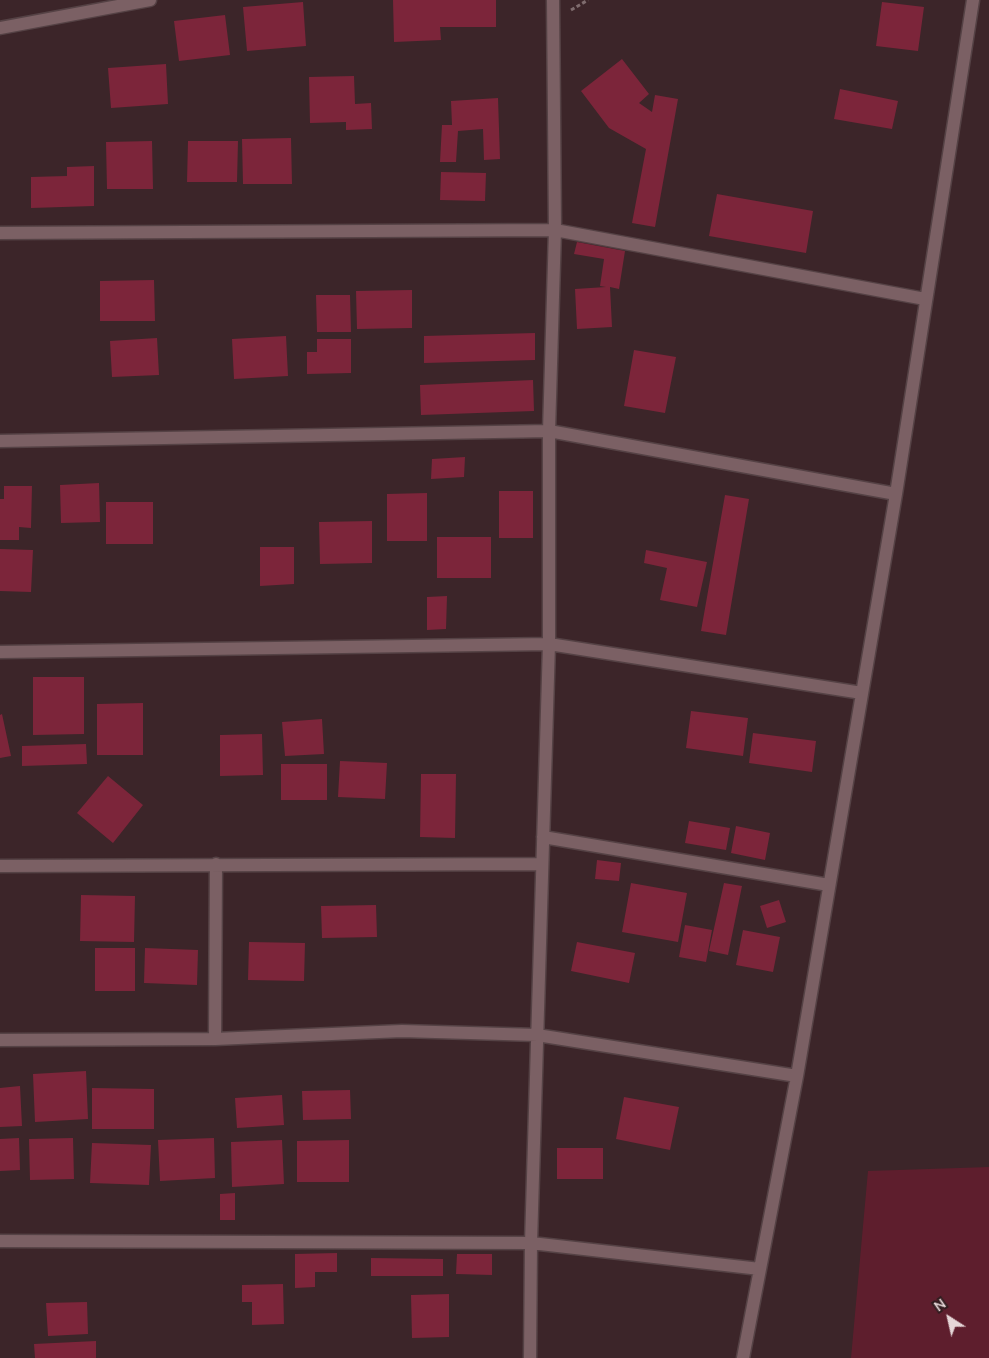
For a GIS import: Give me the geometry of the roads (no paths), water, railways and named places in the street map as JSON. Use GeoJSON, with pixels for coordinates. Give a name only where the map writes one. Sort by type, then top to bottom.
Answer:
{"type":"FeatureCollection","features":[{"type":"Feature","properties":{"kind":"street"},"geometry":{"type":"LineString","coordinates":[[0,28],[150,0]]}},
{"type":"Feature","properties":{"kind":"street"},"geometry":{"type":"LineString","coordinates":[[530,1358],[531,1242],[549,644],[549,431],[555,230],[553,0]]}},
{"type":"Feature","properties":{"kind":"street"},"geometry":{"type":"LineString","coordinates":[[743,1358],[797,1076],[830,885],[896,494],[973,0]]}},
{"type":"Feature","properties":{"kind":"street"},"geometry":{"type":"LineString","coordinates":[[0,233],[555,230],[925,300]]}},
{"type":"Feature","properties":{"kind":"street"},"geometry":{"type":"LineString","coordinates":[[0,441],[549,431],[896,494]]}},
{"type":"Feature","properties":{"kind":"street"},"geometry":{"type":"LineString","coordinates":[[0,652],[549,644],[862,693]]}},
{"type":"Feature","properties":{"kind":"street"},"geometry":{"type":"LineString","coordinates":[[543,837],[830,885]]}},
{"type":"Feature","properties":{"kind":"street"},"geometry":{"type":"LineString","coordinates":[[215,1039],[216,864]]}},
{"type":"Feature","properties":{"kind":"street"},"geometry":{"type":"LineString","coordinates":[[0,866],[542,864]]}},
{"type":"Feature","properties":{"kind":"street"},"geometry":{"type":"LineString","coordinates":[[0,1040],[215,1039],[402,1031],[537,1035],[797,1076]]}},
{"type":"Feature","properties":{"kind":"street"},"geometry":{"type":"LineString","coordinates":[[0,1242],[531,1242],[760,1269]]}}]}
